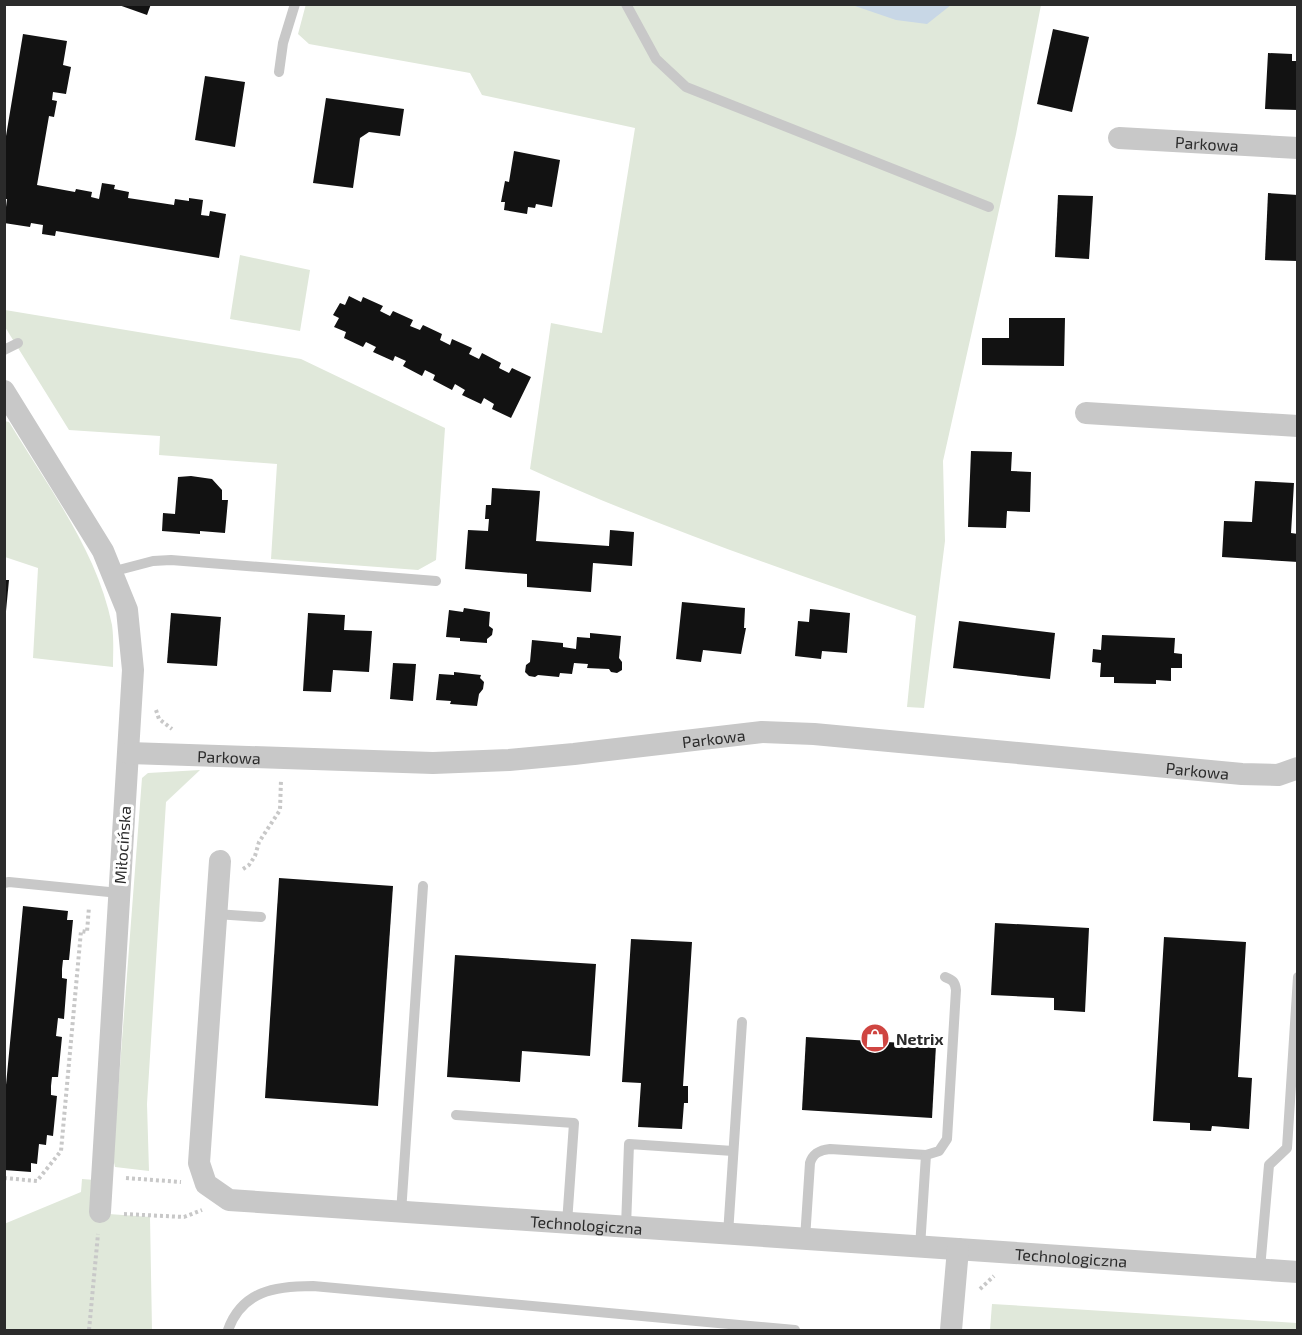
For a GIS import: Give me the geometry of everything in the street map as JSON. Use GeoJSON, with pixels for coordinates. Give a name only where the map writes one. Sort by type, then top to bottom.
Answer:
{"type":"FeatureCollection","features":[{"type":"Feature","properties":{"kind":"street","name":"Parkowa"},"geometry":{"type":"LineString","coordinates":[[1119,138],[1298,148]]}},
{"type":"Feature","properties":{"kind":"street","name":"Miłocińska"},"geometry":{"type":"LineString","coordinates":[[4,391],[103,551],[127,610],[133,670],[100,1212]]}},
{"type":"Feature","properties":{"kind":"street"},"geometry":{"type":"LineString","coordinates":[[1086,413],[1298,426]]}},
{"type":"Feature","properties":{"kind":"street","name":"Parkowa"},"geometry":{"type":"LineString","coordinates":[[129,753],[433,763],[509,760],[762,732],[814,734],[1242,774],[1278,775],[1298,768]]}},
{"type":"Feature","properties":{"kind":"street"},"geometry":{"type":"LineString","coordinates":[[220,861],[199,1163],[206,1184],[229,1200]]}},
{"type":"Feature","properties":{"kind":"street","name":"Technologiczna"},"geometry":{"type":"LineString","coordinates":[[229,1200],[1298,1272]]}},
{"type":"Feature","properties":{"kind":"street"},"geometry":{"type":"LineString","coordinates":[[951,1330],[958,1249]]}},
{"type":"Feature","properties":{"kind":"lane"},"geometry":{"type":"LineString","coordinates":[[279,72],[283,43],[295,4]]}},
{"type":"Feature","properties":{"kind":"lane"},"geometry":{"type":"LineString","coordinates":[[626,4],[656,59],[686,87],[989,207]]}},
{"type":"Feature","properties":{"kind":"lane"},"geometry":{"type":"LineString","coordinates":[[4,350],[18,343]]}},
{"type":"Feature","properties":{"kind":"lane"},"geometry":{"type":"LineString","coordinates":[[111,572],[153,561],[171,560],[436,581]]}},
{"type":"Feature","properties":{"kind":"lane"},"geometry":{"type":"LineString","coordinates":[[4,883],[119,893]]}},
{"type":"Feature","properties":{"kind":"lane"},"geometry":{"type":"LineString","coordinates":[[401,1213],[423,886]]}},
{"type":"Feature","properties":{"kind":"lane"},"geometry":{"type":"LineString","coordinates":[[216,914],[261,917]]}},
{"type":"Feature","properties":{"kind":"lane"},"geometry":{"type":"LineString","coordinates":[[1260,1269],[1269,1165],[1287,1149],[1298,976]]}},
{"type":"Feature","properties":{"kind":"lane"},"geometry":{"type":"LineString","coordinates":[[805,1239],[810,1163],[812,1156],[817,1152],[830,1149],[926,1155],[939,1151],[946,1138],[956,990],[955,983],[945,977]]}},
{"type":"Feature","properties":{"kind":"lane"},"geometry":{"type":"LineString","coordinates":[[728,1234],[742,1022]]}},
{"type":"Feature","properties":{"kind":"lane"},"geometry":{"type":"LineString","coordinates":[[456,1115],[574,1123],[567,1224]]}},
{"type":"Feature","properties":{"kind":"lane"},"geometry":{"type":"LineString","coordinates":[[626,1228],[629,1144],[733,1151]]}},
{"type":"Feature","properties":{"kind":"lane"},"geometry":{"type":"LineString","coordinates":[[920,1247],[926,1155]]}},
{"type":"Feature","properties":{"kind":"lane"},"geometry":{"type":"LineString","coordinates":[[228,1330],[233,1316],[258,1294],[276,1288],[294,1286],[795,1330]]}},
{"type":"Feature","properties":{"kind":"path"},"geometry":{"type":"LineString","coordinates":[[218,887],[249,865],[259,843],[280,810],[281,781],[273,757]]}},
{"type":"Feature","properties":{"kind":"path"},"geometry":{"type":"LineString","coordinates":[[4,1178],[37,1181],[62,1151],[81,931],[87,932],[88,911]]}},
{"type":"Feature","properties":{"kind":"path"},"geometry":{"type":"LineString","coordinates":[[103,1176],[206,1184]]}},
{"type":"Feature","properties":{"kind":"path"},"geometry":{"type":"LineString","coordinates":[[89,1330],[100,1212],[184,1217],[229,1200]]}},
{"type":"Feature","properties":{"kind":"shaded area"},"geometry":{"type":"Polygon","coordinates":[[[306,4],[1041,5],[1016,134],[943,461],[945,541],[924,708],[907,707],[916,616],[625,510],[530,469],[551,323],[602,333],[635,128],[482,95],[470,73],[309,44],[298,34],[306,4]]]}},
{"type":"Feature","properties":{"kind":"shaded area"},"geometry":{"type":"Polygon","coordinates":[[[240,255],[310,270],[300,331],[230,319],[240,255]]]}},
{"type":"Feature","properties":{"kind":"shaded area"},"geometry":{"type":"Polygon","coordinates":[[[5,310],[301,359],[445,428],[436,560],[418,570],[271,559],[277,464],[159,455],[160,436],[69,430],[5,327],[5,310]]]}},
{"type":"Feature","properties":{"kind":"shaded area"},"geometry":{"type":"Polygon","coordinates":[[[4,421],[9,422],[60,503],[86,550],[105,599],[112,625],[113,667],[33,658],[38,568],[5,557],[4,421]]]}},
{"type":"Feature","properties":{"kind":"shaded area"},"geometry":{"type":"Polygon","coordinates":[[[200,770],[166,802],[147,1104],[149,1171],[115,1167],[113,1158],[142,778],[148,773],[200,770]]]}},
{"type":"Feature","properties":{"kind":"shaded area"},"geometry":{"type":"Polygon","coordinates":[[[82,1179],[95,1180],[95,1213],[150,1217],[152,1330],[5,1330],[4,1224],[81,1192],[82,1179]]]}},
{"type":"Feature","properties":{"kind":"shaded area"},"geometry":{"type":"Polygon","coordinates":[[[992,1304],[1297,1323],[1297,1330],[990,1330],[992,1304]]]}},
{"type":"Feature","properties":{"kind":"water"},"geometry":{"type":"Polygon","coordinates":[[[951,4],[927,24],[896,20],[852,5],[951,4]]]}},
{"type":"Feature","properties":{"kind":"building"},"geometry":{"type":"Polygon","coordinates":[[[116,4],[151,4],[147,15],[116,4]]]}},
{"type":"Feature","properties":{"kind":"building"},"geometry":{"type":"Polygon","coordinates":[[[1053,29],[1089,37],[1072,112],[1037,104],[1053,29]]]}},
{"type":"Feature","properties":{"kind":"building"},"geometry":{"type":"Polygon","coordinates":[[[23,34],[67,41],[63,65],[71,67],[66,94],[53,92],[52,100],[57,101],[54,117],[49,116],[37,185],[75,192],[76,189],[92,192],[91,197],[99,199],[102,183],[115,185],[114,189],[129,192],[128,198],[174,205],[175,199],[203,200],[201,215],[209,216],[210,211],[226,214],[219,258],[56,231],[55,236],[42,234],[43,225],[31,223],[30,227],[4,223],[7,199],[4,199],[4,148],[23,34]]]}},
{"type":"Feature","properties":{"kind":"building"},"geometry":{"type":"Polygon","coordinates":[[[1268,53],[1292,54],[1292,61],[1298,61],[1298,110],[1265,109],[1268,53]]]}},
{"type":"Feature","properties":{"kind":"building"},"geometry":{"type":"Polygon","coordinates":[[[205,76],[245,82],[235,147],[195,140],[205,76]]]}},
{"type":"Feature","properties":{"kind":"building"},"geometry":{"type":"Polygon","coordinates":[[[326,98],[404,109],[400,136],[369,132],[360,138],[353,188],[313,183],[326,98]]]}},
{"type":"Feature","properties":{"kind":"building"},"geometry":{"type":"Polygon","coordinates":[[[514,151],[560,160],[552,207],[536,204],[535,208],[528,207],[527,214],[504,210],[505,202],[501,202],[505,181],[509,182],[514,151]]]}},
{"type":"Feature","properties":{"kind":"building"},"geometry":{"type":"Polygon","coordinates":[[[1268,193],[1298,195],[1298,261],[1265,260],[1268,193]]]}},
{"type":"Feature","properties":{"kind":"building"},"geometry":{"type":"Polygon","coordinates":[[[1058,195],[1093,196],[1089,259],[1055,257],[1058,195]]]}},
{"type":"Feature","properties":{"kind":"building"},"geometry":{"type":"Polygon","coordinates":[[[349,296],[361,302],[363,297],[383,306],[380,311],[390,316],[393,311],[413,320],[410,326],[420,330],[423,325],[442,334],[440,340],[450,345],[452,339],[472,348],[469,354],[479,359],[482,353],[501,363],[499,368],[509,373],[512,368],[531,377],[511,418],[492,409],[494,404],[484,398],[481,404],[462,395],[465,390],[455,384],[452,390],[433,380],[435,375],[425,370],[422,376],[403,366],[406,361],[395,356],[393,361],[373,352],[376,347],[366,342],[363,347],[344,338],[346,332],[334,327],[339,318],[333,315],[340,303],[345,305],[349,296]]]}},
{"type":"Feature","properties":{"kind":"building"},"geometry":{"type":"Polygon","coordinates":[[[1009,318],[1065,318],[1064,366],[982,365],[982,338],[1009,338],[1009,318]]]}},
{"type":"Feature","properties":{"kind":"building"},"geometry":{"type":"Polygon","coordinates":[[[971,451],[1012,452],[1011,471],[1031,472],[1030,512],[1007,511],[1006,528],[968,527],[971,451]]]}},
{"type":"Feature","properties":{"kind":"building"},"geometry":{"type":"Polygon","coordinates":[[[178,477],[212,479],[222,490],[222,500],[228,500],[225,533],[162,531],[163,513],[175,514],[178,477]]]}},
{"type":"Feature","properties":{"kind":"building"},"geometry":{"type":"Polygon","coordinates":[[[1255,481],[1294,483],[1291,533],[1298,534],[1298,562],[1222,557],[1224,521],[1252,522],[1255,481]]]}},
{"type":"Feature","properties":{"kind":"building"},"geometry":{"type":"Polygon","coordinates":[[[492,488],[540,491],[536,541],[609,546],[610,530],[634,532],[632,566],[593,563],[591,592],[527,587],[527,574],[465,569],[468,530],[488,531],[489,519],[485,519],[486,505],[491,505],[492,488]]]}},
{"type":"Feature","properties":{"kind":"building"},"geometry":{"type":"Polygon","coordinates":[[[4,580],[9,580],[6,611],[4,611],[4,580]]]}},
{"type":"Feature","properties":{"kind":"building"},"geometry":{"type":"Polygon","coordinates":[[[682,602],[745,608],[744,628],[746,628],[741,654],[703,650],[701,662],[676,659],[682,602]]]}},
{"type":"Feature","properties":{"kind":"building"},"geometry":{"type":"Polygon","coordinates":[[[464,608],[490,612],[489,626],[493,629],[487,643],[460,641],[460,638],[446,637],[449,610],[463,612],[464,608]]]}},
{"type":"Feature","properties":{"kind":"building"},"geometry":{"type":"Polygon","coordinates":[[[810,609],[850,613],[847,653],[822,651],[821,659],[795,656],[798,621],[809,622],[810,609]]]}},
{"type":"Feature","properties":{"kind":"building"},"geometry":{"type":"Polygon","coordinates":[[[171,613],[221,617],[217,666],[167,663],[171,613]]]}},
{"type":"Feature","properties":{"kind":"building"},"geometry":{"type":"Polygon","coordinates":[[[308,613],[345,615],[344,630],[372,631],[369,672],[333,670],[331,692],[303,691],[308,613]]]}},
{"type":"Feature","properties":{"kind":"building"},"geometry":{"type":"Polygon","coordinates":[[[959,621],[1055,633],[1050,679],[953,668],[959,621]]]}},
{"type":"Feature","properties":{"kind":"building"},"geometry":{"type":"Polygon","coordinates":[[[590,633],[621,636],[619,658],[622,662],[622,670],[617,673],[609,669],[587,668],[588,664],[574,663],[572,674],[560,673],[559,677],[538,675],[535,677],[525,672],[526,665],[530,662],[532,640],[563,643],[563,647],[576,649],[577,637],[590,638],[590,633]]]}},
{"type":"Feature","properties":{"kind":"building"},"geometry":{"type":"Polygon","coordinates":[[[1102,635],[1175,638],[1174,653],[1182,654],[1182,668],[1171,668],[1171,681],[1156,680],[1156,684],[1114,683],[1114,677],[1100,677],[1101,663],[1092,662],[1093,649],[1101,650],[1102,635]]]}},
{"type":"Feature","properties":{"kind":"building"},"geometry":{"type":"Polygon","coordinates":[[[393,663],[416,664],[413,701],[390,699],[393,663]]]}},
{"type":"Feature","properties":{"kind":"building"},"geometry":{"type":"Polygon","coordinates":[[[454,672],[481,675],[480,678],[484,682],[477,706],[450,704],[451,701],[436,700],[439,674],[454,675],[454,672]]]}},
{"type":"Feature","properties":{"kind":"building"},"geometry":{"type":"Polygon","coordinates":[[[279,878],[393,886],[378,1106],[265,1098],[279,878]]]}},
{"type":"Feature","properties":{"kind":"building"},"geometry":{"type":"Polygon","coordinates":[[[23,906],[68,911],[67,920],[73,920],[69,960],[63,960],[62,969],[62,978],[67,979],[64,1019],[58,1018],[56,1036],[62,1037],[58,1077],[52,1077],[51,1086],[51,1095],[57,1096],[53,1136],[47,1135],[46,1145],[39,1144],[37,1164],[31,1163],[31,1172],[4,1170],[4,1106],[23,906]]]}},
{"type":"Feature","properties":{"kind":"building"},"geometry":{"type":"Polygon","coordinates":[[[995,923],[1089,928],[1085,1012],[1054,1010],[1054,998],[991,995],[995,923]]]}},
{"type":"Feature","properties":{"kind":"building"},"geometry":{"type":"Polygon","coordinates":[[[1164,937],[1246,942],[1238,1077],[1252,1078],[1249,1129],[1212,1126],[1211,1131],[1190,1130],[1190,1123],[1153,1121],[1164,937]]]}},
{"type":"Feature","properties":{"kind":"building"},"geometry":{"type":"Polygon","coordinates":[[[631,939],[692,942],[683,1086],[688,1086],[688,1103],[684,1103],[682,1129],[638,1127],[641,1083],[622,1082],[631,939]]]}},
{"type":"Feature","properties":{"kind":"building"},"geometry":{"type":"Polygon","coordinates":[[[455,955],[596,964],[590,1056],[522,1051],[520,1082],[447,1077],[455,955]]]}},
{"type":"Feature","properties":{"kind":"building"},"geometry":{"type":"Polygon","coordinates":[[[806,1037],[936,1045],[932,1118],[802,1110],[806,1037]]]}},
{"type":"Feature","properties":{"kind":"place","name":"Netrix"},"geometry":{"type":"Point","coordinates":[875,1038]}}]}
